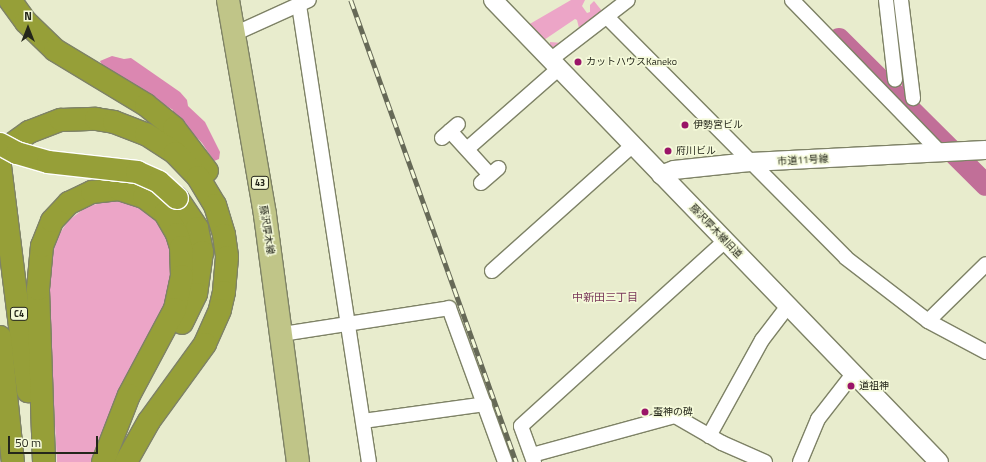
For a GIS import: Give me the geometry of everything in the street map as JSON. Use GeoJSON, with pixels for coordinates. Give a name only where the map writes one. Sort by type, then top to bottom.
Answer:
{"type":"FeatureCollection","features":[{"type":"Feature","properties":{"kind":"highway"},"geometry":{"type":"LineString","coordinates":[[10,0],[26,22],[55,50],[146,105],[174,128],[205,167],[213,182],[224,215],[226,258],[224,292],[205,344],[149,421],[126,462]]}},
{"type":"Feature","properties":{"kind":"highway"},"geometry":{"type":"LineString","coordinates":[[0,153],[28,132],[61,120],[96,119],[130,127],[146,134],[175,153],[198,177],[208,191],[220,220],[226,258]]}},
{"type":"Feature","properties":{"kind":"highway"},"geometry":{"type":"LineString","coordinates":[[0,144],[17,153],[48,162],[137,172],[159,182],[178,198],[191,217],[200,239],[201,266],[198,287],[182,323],[120,415]]}},
{"type":"Feature","properties":{"kind":"highway","name":"C4"},"geometry":{"type":"LineString","coordinates":[[0,166],[25,363],[35,462]]}},
{"type":"Feature","properties":{"kind":"highway"},"geometry":{"type":"LineString","coordinates":[[44,462],[38,273],[46,233],[60,211],[69,203],[92,192],[119,189],[132,192],[155,204],[165,213],[178,234],[181,247],[182,276],[175,309],[120,415],[104,462]]}},
{"type":"Feature","properties":{"kind":"highway"},"geometry":{"type":"LineString","coordinates":[[0,338],[14,462]]}},
{"type":"Feature","properties":{"kind":"main road","name":"藤沢厚木線"},"geometry":{"type":"LineString","coordinates":[[228,0],[282,334],[298,462]]}},
{"type":"Feature","properties":{"kind":"street","name":"藤沢厚木線旧道"},"geometry":{"type":"LineString","coordinates":[[493,0],[939,462]]}},
{"type":"Feature","properties":{"kind":"street"},"geometry":{"type":"LineString","coordinates":[[792,0],[949,152]]}},
{"type":"Feature","properties":{"kind":"street"},"geometry":{"type":"LineString","coordinates":[[886,0],[895,79]]}},
{"type":"Feature","properties":{"kind":"street"},"geometry":{"type":"LineString","coordinates":[[901,0],[913,98]]}},
{"type":"Feature","properties":{"kind":"street"},"geometry":{"type":"LineString","coordinates":[[467,149],[554,64],[626,1]]}},
{"type":"Feature","properties":{"kind":"street"},"geometry":{"type":"LineString","coordinates":[[234,34],[304,2],[348,323],[369,462]]}},
{"type":"Feature","properties":{"kind":"street"},"geometry":{"type":"LineString","coordinates":[[607,17],[846,258],[928,321],[986,352]]}},
{"type":"Feature","properties":{"kind":"street"},"geometry":{"type":"LineString","coordinates":[[450,131],[490,175]]}},
{"type":"Feature","properties":{"kind":"street"},"geometry":{"type":"LineString","coordinates":[[492,271],[633,145]]}},
{"type":"Feature","properties":{"kind":"street","name":"市道11号線"},"geometry":{"type":"LineString","coordinates":[[661,175],[681,169],[750,162],[986,150]]}},
{"type":"Feature","properties":{"kind":"street"},"geometry":{"type":"LineString","coordinates":[[726,241],[521,426],[533,458],[666,417],[675,416],[709,436],[765,462]]}},
{"type":"Feature","properties":{"kind":"street"},"geometry":{"type":"LineString","coordinates":[[928,321],[986,264]]}},
{"type":"Feature","properties":{"kind":"street"},"geometry":{"type":"LineString","coordinates":[[709,436],[762,340],[788,306]]}},
{"type":"Feature","properties":{"kind":"street"},"geometry":{"type":"LineString","coordinates":[[282,334],[448,308],[506,462]]}},
{"type":"Feature","properties":{"kind":"street"},"geometry":{"type":"LineString","coordinates":[[800,462],[818,419],[853,374]]}},
{"type":"Feature","properties":{"kind":"street"},"geometry":{"type":"LineString","coordinates":[[363,422],[485,404]]}},
{"type":"Feature","properties":{"kind":"shaded area"},"geometry":{"type":"Polygon","coordinates":[[[571,0],[585,0],[582,6],[587,13],[590,12],[590,5],[594,1],[602,11],[554,52],[550,47],[550,42],[562,43],[579,28],[577,20],[575,19],[544,40],[528,25],[571,0]]]}},
{"type":"Feature","properties":{"kind":"shaded area"},"geometry":{"type":"Polygon","coordinates":[[[112,56],[124,59],[131,58],[180,92],[187,100],[188,106],[205,122],[220,152],[219,159],[214,161],[202,143],[172,112],[173,110],[103,67],[100,61],[112,56]]]}},
{"type":"Feature","properties":{"kind":"shaded area"},"geometry":{"type":"Polygon","coordinates":[[[108,201],[127,202],[145,208],[160,221],[174,254],[173,290],[97,462],[57,462],[47,276],[50,256],[58,236],[68,221],[86,207],[108,201]]]}},
{"type":"Feature","properties":{"kind":"waterway"},"geometry":{"type":"LineString","coordinates":[[839,39],[986,185]]}},
{"type":"Feature","properties":{"kind":"waterway"},"geometry":{"type":"LineString","coordinates":[[903,71],[907,107]]}},
{"type":"Feature","properties":{"kind":"railway"},"geometry":{"type":"LineString","coordinates":[[351,0],[516,462]]}},
{"type":"Feature","properties":{"kind":"place","name":"カットハウスKaneko"},"geometry":{"type":"Point","coordinates":[578,62]}},
{"type":"Feature","properties":{"kind":"place","name":"伊勢宮ビル"},"geometry":{"type":"Point","coordinates":[685,125]}},
{"type":"Feature","properties":{"kind":"place","name":"府川ビル"},"geometry":{"type":"Point","coordinates":[668,151]}},
{"type":"Feature","properties":{"kind":"place","name":"道祖神"},"geometry":{"type":"Point","coordinates":[851,386]}},
{"type":"Feature","properties":{"kind":"place","name":"蚕神の碑"},"geometry":{"type":"Point","coordinates":[645,412]}},
{"type":"Feature","properties":{"kind":"district","name":"中新田三丁目"},"geometry":{"type":"Point","coordinates":[605,297]}}]}
